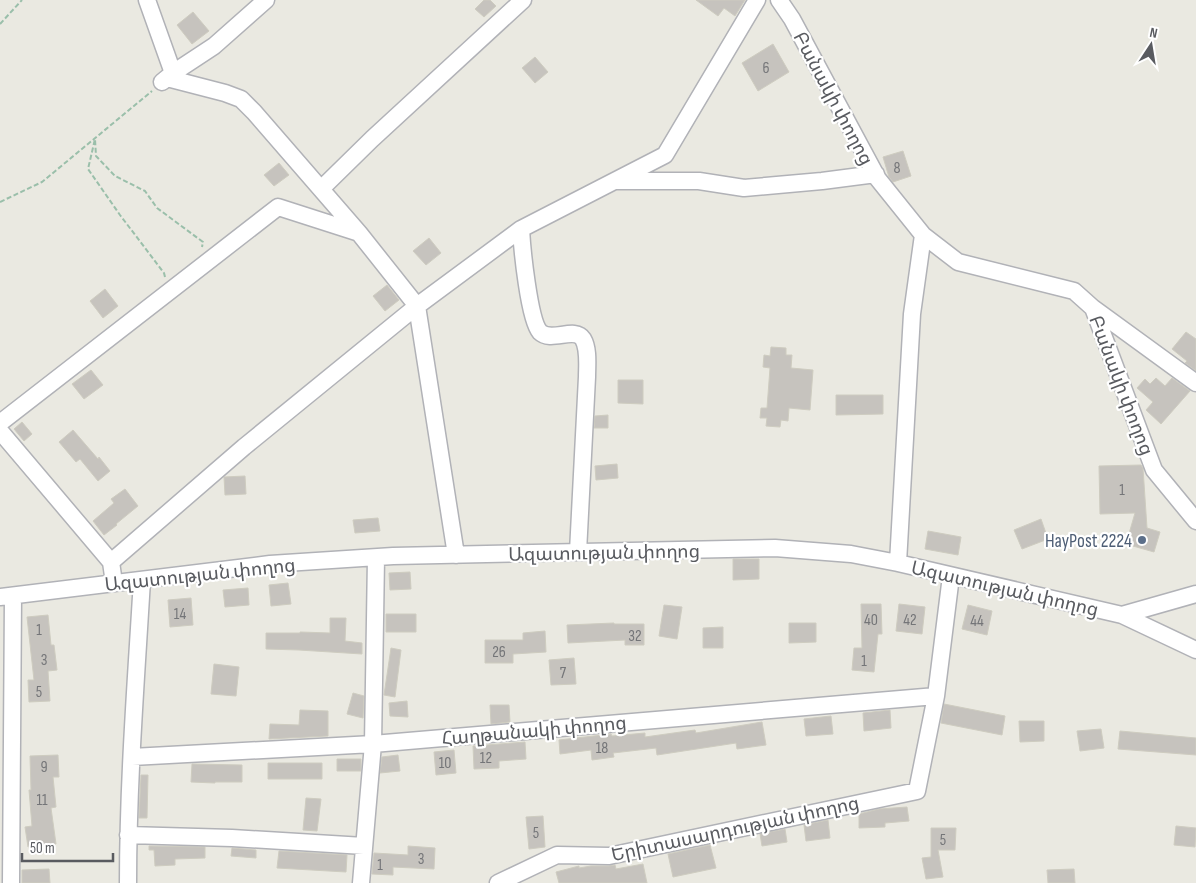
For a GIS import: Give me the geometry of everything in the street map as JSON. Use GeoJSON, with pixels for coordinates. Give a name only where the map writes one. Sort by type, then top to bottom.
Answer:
{"type":"FeatureCollection","features":[{"type":"Feature","properties":{"kind":"street"},"geometry":{"type":"LineString","coordinates":[[147,0],[166,79]]}},
{"type":"Feature","properties":{"kind":"street"},"geometry":{"type":"LineString","coordinates":[[166,79],[214,46],[266,0]]}},
{"type":"Feature","properties":{"kind":"street"},"geometry":{"type":"LineString","coordinates":[[321,189],[372,139],[523,0]]}},
{"type":"Feature","properties":{"kind":"street"},"geometry":{"type":"LineString","coordinates":[[111,562],[244,448],[416,306],[521,230],[665,154],[757,0]]}},
{"type":"Feature","properties":{"kind":"street","name":"Բանակի փողոց"},"geometry":{"type":"LineString","coordinates":[[779,0],[792,19],[878,179],[923,235],[958,262],[1074,291],[1093,308],[1154,470],[1196,521]]}},
{"type":"Feature","properties":{"kind":"street"},"geometry":{"type":"LineString","coordinates":[[166,79],[225,93],[241,99],[359,233],[416,306],[456,555]]}},
{"type":"Feature","properties":{"kind":"street"},"geometry":{"type":"LineString","coordinates":[[614,181],[699,181],[744,188],[876,174]]}},
{"type":"Feature","properties":{"kind":"street"},"geometry":{"type":"LineString","coordinates":[[0,423],[278,207],[359,233]]}},
{"type":"Feature","properties":{"kind":"street"},"geometry":{"type":"LineString","coordinates":[[521,230],[528,287],[536,327],[541,334],[549,336],[580,335],[584,340],[586,349],[587,377],[578,552]]}},
{"type":"Feature","properties":{"kind":"street"},"geometry":{"type":"LineString","coordinates":[[898,563],[912,314],[923,235]]}},
{"type":"Feature","properties":{"kind":"street"},"geometry":{"type":"LineString","coordinates":[[1093,308],[1196,383]]}},
{"type":"Feature","properties":{"kind":"street"},"geometry":{"type":"LineString","coordinates":[[0,431],[111,562],[114,584]]}},
{"type":"Feature","properties":{"kind":"street","name":"Ազատության փողոց"},"geometry":{"type":"LineString","coordinates":[[7,597],[270,564],[456,555],[774,548],[851,554],[898,563],[1122,615],[1196,650]]}},
{"type":"Feature","properties":{"kind":"street"},"geometry":{"type":"LineString","coordinates":[[361,883],[373,744],[376,558]]}},
{"type":"Feature","properties":{"kind":"street"},"geometry":{"type":"LineString","coordinates":[[936,696],[952,576]]}},
{"type":"Feature","properties":{"kind":"street"},"geometry":{"type":"LineString","coordinates":[[128,883],[128,835],[142,580]]}},
{"type":"Feature","properties":{"kind":"street"},"geometry":{"type":"LineString","coordinates":[[1122,615],[1196,594]]}},
{"type":"Feature","properties":{"kind":"street"},"geometry":{"type":"LineString","coordinates":[[7,597],[11,883]]}},
{"type":"Feature","properties":{"kind":"street","name":"Հաղթանակի փողոց"},"geometry":{"type":"LineString","coordinates":[[132,757],[373,744],[936,696]]}},
{"type":"Feature","properties":{"kind":"street","name":"Երիտասարդության փողոց"},"geometry":{"type":"LineString","coordinates":[[498,883],[557,855],[609,856],[917,791],[936,696]]}},
{"type":"Feature","properties":{"kind":"street"},"geometry":{"type":"LineString","coordinates":[[128,835],[232,838],[364,846]]}},
{"type":"Feature","properties":{"kind":"path"},"geometry":{"type":"LineString","coordinates":[[0,24],[22,0]]}},
{"type":"Feature","properties":{"kind":"path"},"geometry":{"type":"LineString","coordinates":[[0,202],[42,182],[166,79]]}},
{"type":"Feature","properties":{"kind":"path"},"geometry":{"type":"LineString","coordinates":[[95,138],[96,156],[115,176],[145,191],[157,208],[203,242],[199,268]]}},
{"type":"Feature","properties":{"kind":"path"},"geometry":{"type":"LineString","coordinates":[[95,138],[88,169],[164,273],[169,292]]}},
{"type":"Feature","properties":{"kind":"building"},"geometry":{"type":"Polygon","coordinates":[[[484,0],[490,0],[496,6],[484,17],[475,9],[484,0]]]}},
{"type":"Feature","properties":{"kind":"building"},"geometry":{"type":"Polygon","coordinates":[[[696,0],[745,0],[735,16],[724,8],[718,16],[696,0]]]}},
{"type":"Feature","properties":{"kind":"building"},"geometry":{"type":"Polygon","coordinates":[[[193,12],[209,31],[192,44],[177,25],[193,12]]]}},
{"type":"Feature","properties":{"kind":"building"},"geometry":{"type":"Polygon","coordinates":[[[773,44],[789,72],[758,91],[742,63],[773,44]]]}},
{"type":"Feature","properties":{"kind":"building"},"geometry":{"type":"Polygon","coordinates":[[[535,57],[548,72],[535,83],[522,68],[535,57]]]}},
{"type":"Feature","properties":{"kind":"building"},"geometry":{"type":"Polygon","coordinates":[[[903,151],[911,176],[893,182],[889,177],[883,157],[903,151]]]}},
{"type":"Feature","properties":{"kind":"building"},"geometry":{"type":"Polygon","coordinates":[[[279,163],[289,175],[274,186],[264,175],[279,163]]]}},
{"type":"Feature","properties":{"kind":"building"},"geometry":{"type":"Polygon","coordinates":[[[429,238],[441,253],[426,265],[413,251],[429,238]]]}},
{"type":"Feature","properties":{"kind":"building"},"geometry":{"type":"Polygon","coordinates":[[[387,285],[399,300],[385,311],[373,296],[387,285]]]}},
{"type":"Feature","properties":{"kind":"building"},"geometry":{"type":"Polygon","coordinates":[[[105,289],[118,306],[103,318],[90,301],[105,289]]]}},
{"type":"Feature","properties":{"kind":"building"},"geometry":{"type":"Polygon","coordinates":[[[1186,332],[1196,339],[1196,371],[1185,363],[1187,361],[1172,349],[1186,332]]]}},
{"type":"Feature","properties":{"kind":"building"},"geometry":{"type":"Polygon","coordinates":[[[771,347],[786,348],[786,355],[792,355],[791,368],[813,370],[810,410],[789,408],[788,421],[781,420],[780,427],[766,426],[767,418],[760,418],[761,408],[767,408],[770,368],[763,367],[764,355],[770,356],[771,347]]]}},
{"type":"Feature","properties":{"kind":"building"},"geometry":{"type":"Polygon","coordinates":[[[91,370],[103,385],[84,399],[72,384],[91,370]]]}},
{"type":"Feature","properties":{"kind":"building"},"geometry":{"type":"Polygon","coordinates":[[[1156,378],[1165,386],[1172,378],[1190,391],[1161,424],[1146,410],[1153,402],[1137,388],[1145,379],[1150,384],[1156,378]]]}},
{"type":"Feature","properties":{"kind":"building"},"geometry":{"type":"Polygon","coordinates":[[[618,380],[643,380],[643,404],[618,403],[618,380]]]}},
{"type":"Feature","properties":{"kind":"building"},"geometry":{"type":"Polygon","coordinates":[[[836,395],[883,395],[883,414],[836,415],[836,395]]]}},
{"type":"Feature","properties":{"kind":"building"},"geometry":{"type":"Polygon","coordinates":[[[608,415],[608,428],[594,428],[595,416],[608,415]]]}},
{"type":"Feature","properties":{"kind":"building"},"geometry":{"type":"Polygon","coordinates":[[[22,422],[32,434],[24,441],[14,429],[22,422]]]}},
{"type":"Feature","properties":{"kind":"building"},"geometry":{"type":"Polygon","coordinates":[[[73,430],[110,471],[98,481],[80,459],[76,462],[59,442],[73,430]]]}},
{"type":"Feature","properties":{"kind":"building"},"geometry":{"type":"Polygon","coordinates":[[[617,464],[618,478],[596,480],[595,466],[617,464]]]}},
{"type":"Feature","properties":{"kind":"building"},"geometry":{"type":"Polygon","coordinates":[[[1141,465],[1143,468],[1147,528],[1160,532],[1154,552],[1126,544],[1135,513],[1100,514],[1099,466],[1141,465]]]}},
{"type":"Feature","properties":{"kind":"building"},"geometry":{"type":"Polygon","coordinates":[[[245,476],[246,494],[225,495],[224,477],[245,476]]]}},
{"type":"Feature","properties":{"kind":"building"},"geometry":{"type":"Polygon","coordinates":[[[125,489],[138,506],[104,535],[93,521],[114,503],[111,499],[125,489]]]}},
{"type":"Feature","properties":{"kind":"building"},"geometry":{"type":"Polygon","coordinates":[[[378,518],[380,531],[355,533],[353,520],[378,518]]]}},
{"type":"Feature","properties":{"kind":"building"},"geometry":{"type":"Polygon","coordinates":[[[1041,519],[1048,539],[1022,549],[1014,530],[1041,519]]]}},
{"type":"Feature","properties":{"kind":"building"},"geometry":{"type":"Polygon","coordinates":[[[928,531],[961,537],[958,555],[925,549],[928,531]]]}},
{"type":"Feature","properties":{"kind":"building"},"geometry":{"type":"Polygon","coordinates":[[[733,559],[759,559],[759,579],[733,580],[733,559]]]}},
{"type":"Feature","properties":{"kind":"building"},"geometry":{"type":"Polygon","coordinates":[[[410,572],[411,589],[390,590],[389,573],[410,572]]]}},
{"type":"Feature","properties":{"kind":"building"},"geometry":{"type":"Polygon","coordinates":[[[288,583],[291,604],[271,606],[269,585],[288,583]]]}},
{"type":"Feature","properties":{"kind":"building"},"geometry":{"type":"Polygon","coordinates":[[[248,588],[249,605],[225,607],[223,590],[248,588]]]}},
{"type":"Feature","properties":{"kind":"building"},"geometry":{"type":"Polygon","coordinates":[[[191,598],[193,625],[170,627],[168,600],[191,598]]]}},
{"type":"Feature","properties":{"kind":"building"},"geometry":{"type":"Polygon","coordinates":[[[861,604],[881,604],[882,634],[878,634],[874,672],[852,670],[854,648],[862,648],[861,604]]]}},
{"type":"Feature","properties":{"kind":"building"},"geometry":{"type":"Polygon","coordinates":[[[899,604],[925,607],[922,634],[896,631],[899,604]]]}},
{"type":"Feature","properties":{"kind":"building"},"geometry":{"type":"Polygon","coordinates":[[[664,605],[682,607],[677,639],[659,636],[664,605]]]}},
{"type":"Feature","properties":{"kind":"building"},"geometry":{"type":"Polygon","coordinates":[[[968,605],[992,611],[987,635],[962,629],[968,605]]]}},
{"type":"Feature","properties":{"kind":"building"},"geometry":{"type":"Polygon","coordinates":[[[386,614],[416,614],[416,632],[386,632],[386,614]]]}},
{"type":"Feature","properties":{"kind":"building"},"geometry":{"type":"Polygon","coordinates":[[[48,615],[51,645],[54,645],[57,670],[48,671],[50,701],[29,702],[28,680],[34,680],[27,617],[48,615]]]}},
{"type":"Feature","properties":{"kind":"building"},"geometry":{"type":"Polygon","coordinates":[[[330,618],[346,618],[345,641],[362,643],[362,654],[266,649],[266,633],[330,633],[330,618]]]}},
{"type":"Feature","properties":{"kind":"building"},"geometry":{"type":"Polygon","coordinates":[[[789,623],[816,623],[816,642],[789,643],[789,623]]]}},
{"type":"Feature","properties":{"kind":"building"},"geometry":{"type":"Polygon","coordinates":[[[644,624],[644,645],[625,645],[625,640],[568,643],[567,625],[644,624]]]}},
{"type":"Feature","properties":{"kind":"building"},"geometry":{"type":"Polygon","coordinates":[[[723,627],[723,648],[703,648],[703,628],[723,627]]]}},
{"type":"Feature","properties":{"kind":"building"},"geometry":{"type":"Polygon","coordinates":[[[545,631],[546,652],[513,654],[513,663],[485,663],[485,640],[523,640],[523,633],[545,631]]]}},
{"type":"Feature","properties":{"kind":"building"},"geometry":{"type":"Polygon","coordinates":[[[391,648],[401,650],[395,697],[384,695],[391,648]]]}},
{"type":"Feature","properties":{"kind":"building"},"geometry":{"type":"Polygon","coordinates":[[[574,658],[576,684],[551,685],[549,660],[574,658]]]}},
{"type":"Feature","properties":{"kind":"building"},"geometry":{"type":"Polygon","coordinates":[[[214,664],[239,667],[236,696],[211,694],[214,664]]]}},
{"type":"Feature","properties":{"kind":"building"},"geometry":{"type":"Polygon","coordinates":[[[353,693],[364,696],[363,718],[347,714],[353,693]]]}},
{"type":"Feature","properties":{"kind":"building"},"geometry":{"type":"Polygon","coordinates":[[[407,701],[408,717],[390,716],[389,703],[407,701]]]}},
{"type":"Feature","properties":{"kind":"building"},"geometry":{"type":"Polygon","coordinates":[[[944,704],[1005,716],[1002,735],[941,723],[944,704]]]}},
{"type":"Feature","properties":{"kind":"building"},"geometry":{"type":"Polygon","coordinates":[[[490,705],[509,705],[510,722],[491,724],[490,705]]]}},
{"type":"Feature","properties":{"kind":"building"},"geometry":{"type":"Polygon","coordinates":[[[300,710],[328,711],[328,736],[269,739],[270,724],[299,725],[300,710]]]}},
{"type":"Feature","properties":{"kind":"building"},"geometry":{"type":"Polygon","coordinates":[[[890,710],[891,728],[864,731],[863,713],[890,710]]]}},
{"type":"Feature","properties":{"kind":"building"},"geometry":{"type":"Polygon","coordinates":[[[831,716],[833,734],[806,736],[804,719],[831,716]]]}},
{"type":"Feature","properties":{"kind":"building"},"geometry":{"type":"Polygon","coordinates":[[[1019,721],[1044,721],[1044,741],[1020,742],[1019,721]]]}},
{"type":"Feature","properties":{"kind":"building"},"geometry":{"type":"Polygon","coordinates":[[[762,722],[766,745],[737,749],[736,743],[657,755],[656,748],[613,753],[614,757],[592,760],[591,750],[560,754],[559,740],[611,734],[612,736],[645,733],[645,737],[695,730],[696,733],[762,722]]]}},
{"type":"Feature","properties":{"kind":"building"},"geometry":{"type":"Polygon","coordinates":[[[1101,729],[1104,748],[1080,751],[1077,731],[1101,729]]]}},
{"type":"Feature","properties":{"kind":"building"},"geometry":{"type":"Polygon","coordinates":[[[1120,731],[1196,738],[1196,755],[1118,749],[1120,731]]]}},
{"type":"Feature","properties":{"kind":"building"},"geometry":{"type":"Polygon","coordinates":[[[525,742],[526,759],[499,761],[499,768],[474,769],[473,746],[525,742]]]}},
{"type":"Feature","properties":{"kind":"building"},"geometry":{"type":"Polygon","coordinates":[[[454,750],[456,773],[436,775],[434,752],[454,750]]]}},
{"type":"Feature","properties":{"kind":"building"},"geometry":{"type":"Polygon","coordinates":[[[58,755],[59,777],[53,777],[56,807],[51,808],[56,844],[28,847],[25,827],[32,826],[29,790],[31,790],[30,756],[58,755]]]}},
{"type":"Feature","properties":{"kind":"building"},"geometry":{"type":"Polygon","coordinates":[[[398,755],[400,771],[380,773],[382,757],[398,755]]]}},
{"type":"Feature","properties":{"kind":"building"},"geometry":{"type":"Polygon","coordinates":[[[337,759],[361,759],[361,771],[337,771],[337,759]]]}},
{"type":"Feature","properties":{"kind":"building"},"geometry":{"type":"Polygon","coordinates":[[[268,763],[322,763],[322,779],[268,779],[268,763]]]}},
{"type":"Feature","properties":{"kind":"building"},"geometry":{"type":"Polygon","coordinates":[[[192,764],[242,765],[242,782],[191,782],[192,764]]]}},
{"type":"Feature","properties":{"kind":"building"},"geometry":{"type":"Polygon","coordinates":[[[141,775],[148,775],[147,818],[139,818],[141,775]]]}},
{"type":"Feature","properties":{"kind":"building"},"geometry":{"type":"Polygon","coordinates":[[[306,798],[321,799],[317,831],[303,830],[306,798]]]}},
{"type":"Feature","properties":{"kind":"building"},"geometry":{"type":"Polygon","coordinates":[[[907,807],[909,821],[885,823],[885,827],[859,828],[859,814],[879,809],[907,807]]]}},
{"type":"Feature","properties":{"kind":"building"},"geometry":{"type":"Polygon","coordinates":[[[543,816],[545,847],[529,849],[526,817],[543,816]]]}},
{"type":"Feature","properties":{"kind":"building"},"geometry":{"type":"Polygon","coordinates":[[[828,820],[830,838],[806,841],[804,825],[828,820]]]}},
{"type":"Feature","properties":{"kind":"building"},"geometry":{"type":"Polygon","coordinates":[[[1176,826],[1196,828],[1195,847],[1174,845],[1176,826]]]}},
{"type":"Feature","properties":{"kind":"building"},"geometry":{"type":"Polygon","coordinates":[[[931,828],[956,828],[955,850],[938,850],[943,877],[926,879],[922,858],[931,857],[931,828]]]}},
{"type":"Feature","properties":{"kind":"building"},"geometry":{"type":"Polygon","coordinates":[[[785,829],[787,842],[762,846],[760,834],[785,829]]]}},
{"type":"Feature","properties":{"kind":"building"},"geometry":{"type":"Polygon","coordinates":[[[710,845],[716,868],[673,877],[668,854],[710,845]]]}},
{"type":"Feature","properties":{"kind":"building"},"geometry":{"type":"Polygon","coordinates":[[[149,846],[205,847],[205,858],[175,859],[175,865],[155,866],[154,850],[149,850],[149,846]]]}},
{"type":"Feature","properties":{"kind":"building"},"geometry":{"type":"Polygon","coordinates":[[[408,846],[435,848],[434,869],[393,867],[393,875],[372,874],[374,853],[408,855],[408,846]]]}},
{"type":"Feature","properties":{"kind":"building"},"geometry":{"type":"Polygon","coordinates":[[[232,848],[256,850],[256,858],[231,856],[232,848]]]}},
{"type":"Feature","properties":{"kind":"building"},"geometry":{"type":"Polygon","coordinates":[[[279,851],[347,855],[346,872],[277,868],[279,851]]]}},
{"type":"Feature","properties":{"kind":"building"},"geometry":{"type":"Polygon","coordinates":[[[643,864],[647,883],[559,883],[556,872],[579,866],[579,868],[615,865],[616,869],[643,864]]]}},
{"type":"Feature","properties":{"kind":"building"},"geometry":{"type":"Polygon","coordinates":[[[49,869],[50,883],[22,883],[22,870],[49,869]]]}},
{"type":"Feature","properties":{"kind":"building"},"geometry":{"type":"Polygon","coordinates":[[[1074,869],[1075,883],[1048,883],[1047,870],[1074,869]]]}},
{"type":"Feature","properties":{"kind":"place","name":"HayPost 2224"},"geometry":{"type":"Point","coordinates":[1142,540]}}]}
